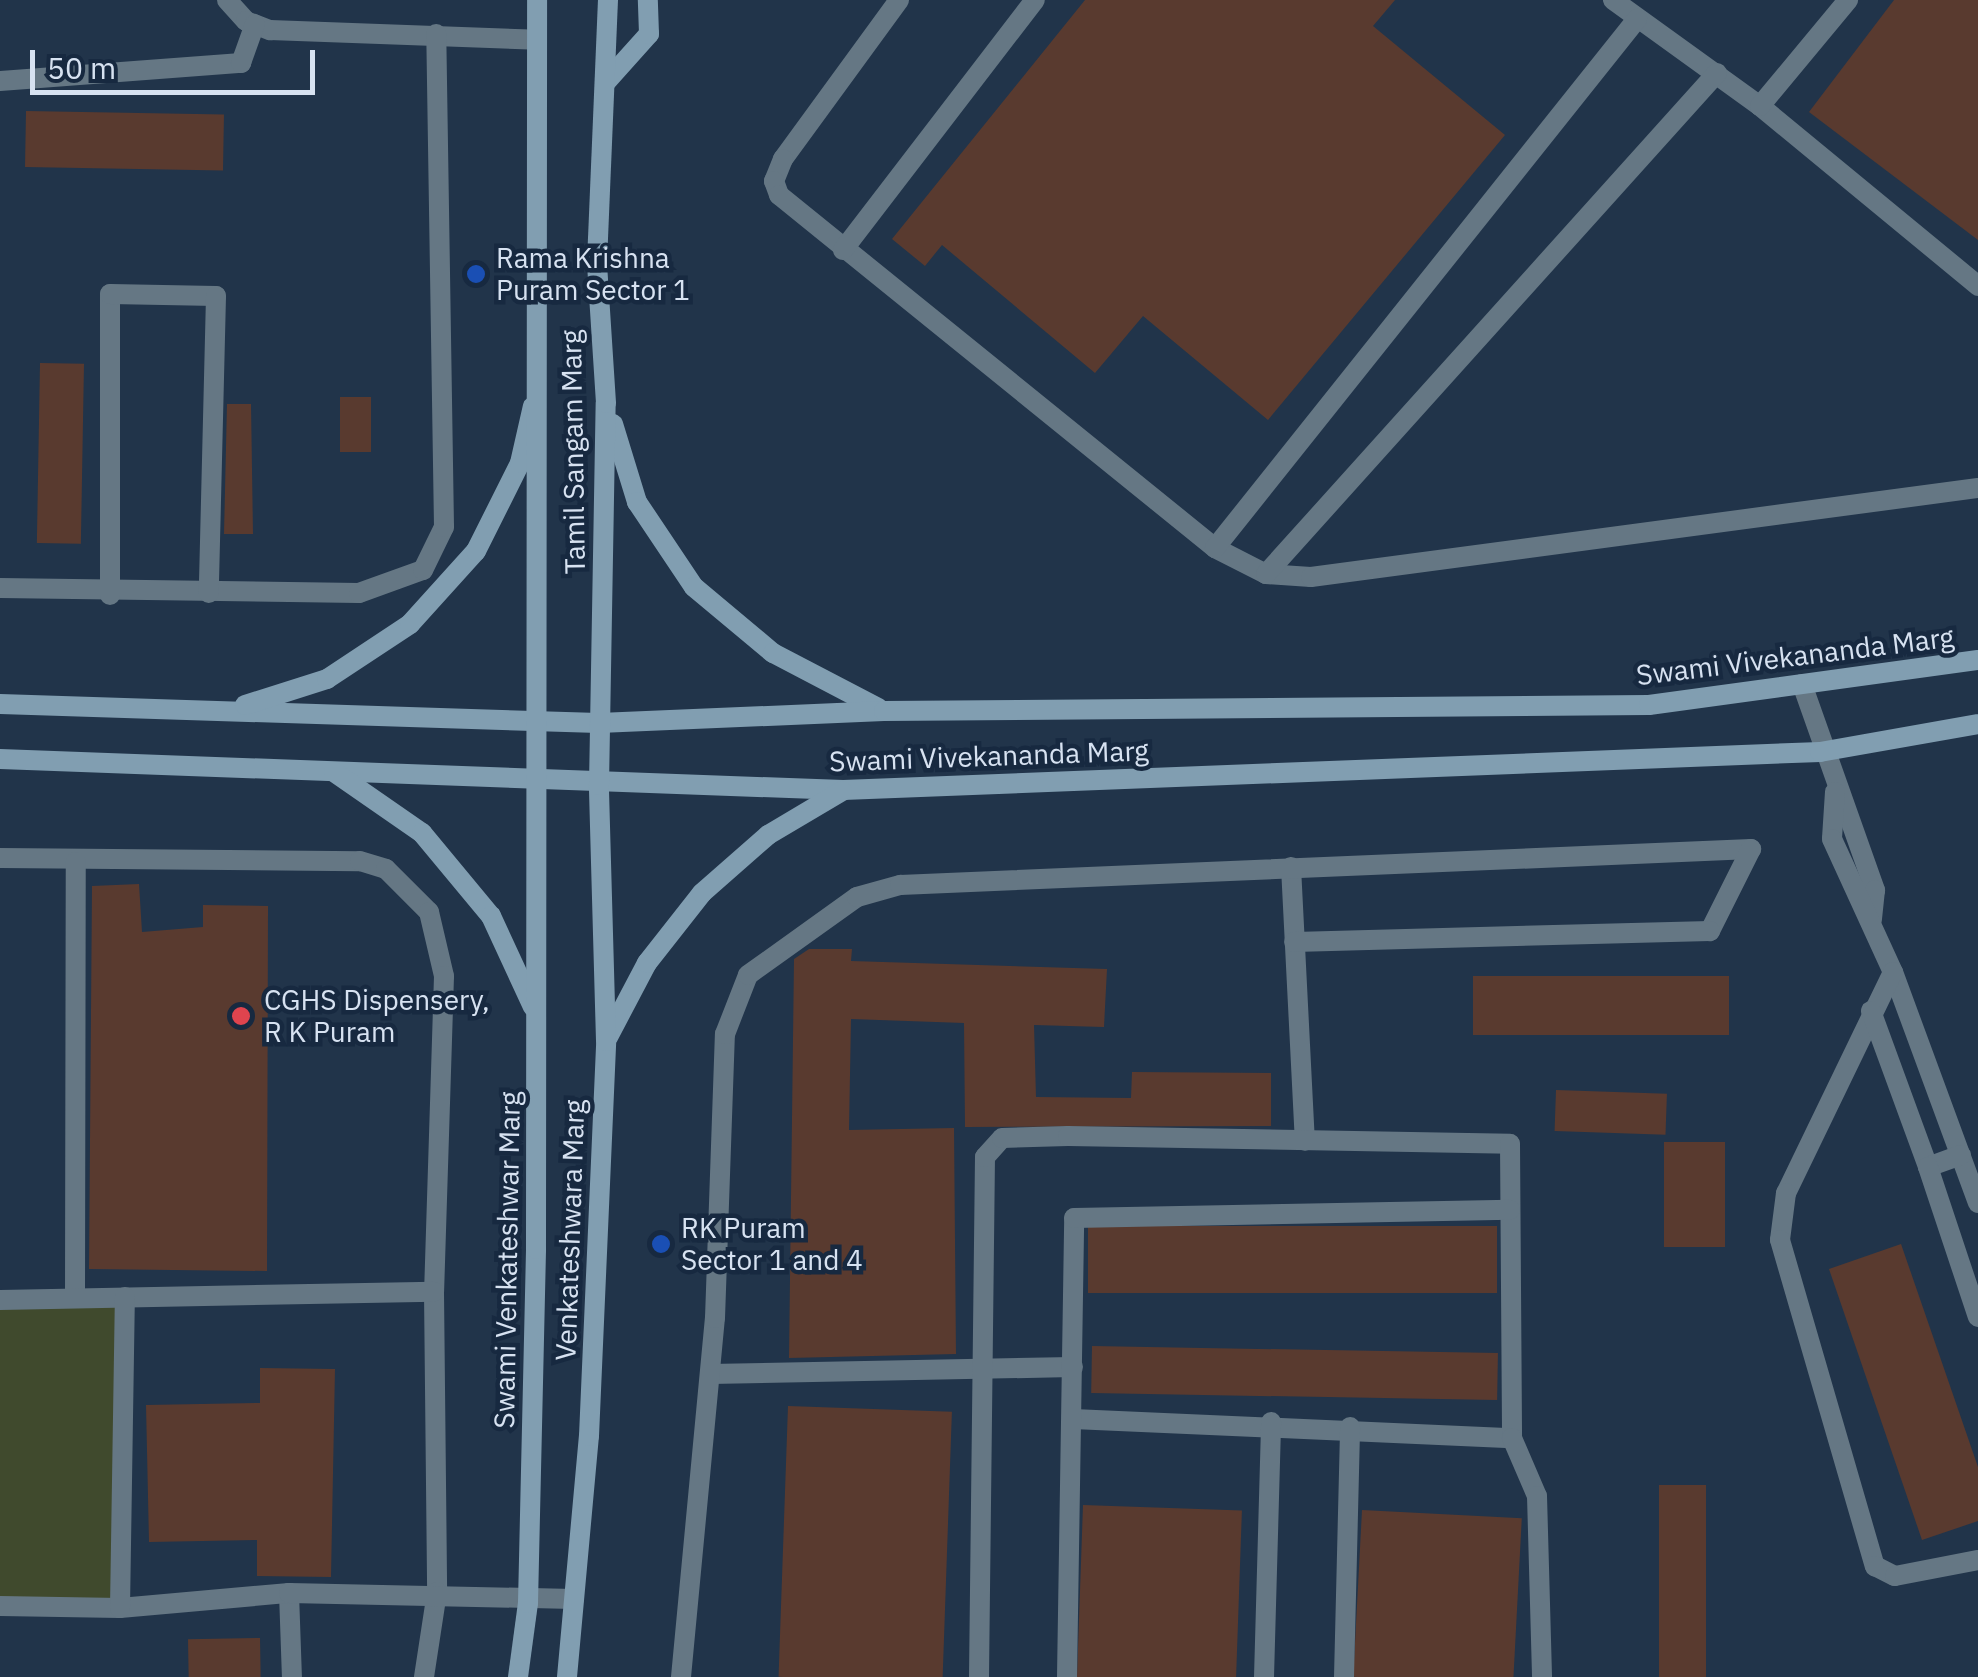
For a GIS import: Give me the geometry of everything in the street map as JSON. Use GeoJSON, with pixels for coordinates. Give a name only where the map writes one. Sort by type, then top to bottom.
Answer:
{"type":"FeatureCollection","features":[{"type":"Feature","properties":{"kind":"street"},"geometry":{"type":"LineString","coordinates":[[227,0],[255,24],[536,40]]}},
{"type":"Feature","properties":{"kind":"street","name":"Tamil Sangam Marg"},"geometry":{"type":"LineString","coordinates":[[537,0],[541,367],[537,782]]}},
{"type":"Feature","properties":{"kind":"street","name":"Tamil Sangam Marg"},"geometry":{"type":"LineString","coordinates":[[599,785],[606,403],[598,262],[608,0]]}},
{"type":"Feature","properties":{"kind":"street"},"geometry":{"type":"LineString","coordinates":[[605,82],[648,34],[648,0]]}},
{"type":"Feature","properties":{"kind":"street"},"geometry":{"type":"LineString","coordinates":[[900,0],[775,172],[779,195],[1215,548],[1266,574],[1312,577],[1978,488]]}},
{"type":"Feature","properties":{"kind":"street"},"geometry":{"type":"LineString","coordinates":[[843,250],[1035,0]]}},
{"type":"Feature","properties":{"kind":"street"},"geometry":{"type":"LineString","coordinates":[[1613,0],[1760,106],[1978,286]]}},
{"type":"Feature","properties":{"kind":"street"},"geometry":{"type":"LineString","coordinates":[[1760,106],[1848,0]]}},
{"type":"Feature","properties":{"kind":"street"},"geometry":{"type":"LineString","coordinates":[[1215,548],[1637,20]]}},
{"type":"Feature","properties":{"kind":"street"},"geometry":{"type":"LineString","coordinates":[[0,81],[241,64],[255,24]]}},
{"type":"Feature","properties":{"kind":"street"},"geometry":{"type":"LineString","coordinates":[[0,588],[110,595],[385,590],[412,579],[436,549],[444,527],[436,34]]}},
{"type":"Feature","properties":{"kind":"street"},"geometry":{"type":"LineString","coordinates":[[1266,574],[1717,73]]}},
{"type":"Feature","properties":{"kind":"street"},"geometry":{"type":"LineString","coordinates":[[110,595],[110,294],[216,296],[209,593]]}},
{"type":"Feature","properties":{"kind":"street"},"geometry":{"type":"LineString","coordinates":[[234,709],[327,678],[410,624],[476,551],[520,463],[541,367]]}},
{"type":"Feature","properties":{"kind":"street"},"geometry":{"type":"LineString","coordinates":[[606,403],[636,502],[694,587],[773,653],[884,711]]}},
{"type":"Feature","properties":{"kind":"street","name":"Swami Vivekananda Marg"},"geometry":{"type":"LineString","coordinates":[[0,704],[599,723],[884,711],[1649,705],[1978,660]]}},
{"type":"Feature","properties":{"kind":"street"},"geometry":{"type":"LineString","coordinates":[[1802,684],[1835,792],[1832,840],[1872,920],[1978,1203]]}},
{"type":"Feature","properties":{"kind":"street","name":"Swami Vivekananda Marg"},"geometry":{"type":"LineString","coordinates":[[0,759],[599,785],[844,790],[1820,752],[1978,724]]}},
{"type":"Feature","properties":{"kind":"street"},"geometry":{"type":"LineString","coordinates":[[334,772],[422,833],[491,916],[536,1013]]}},
{"type":"Feature","properties":{"kind":"street","name":"Swami Venkateshwar Marg"},"geometry":{"type":"LineString","coordinates":[[518,1677],[528,1593],[537,782]]}},
{"type":"Feature","properties":{"kind":"street","name":"Venkateshwara Marg"},"geometry":{"type":"LineString","coordinates":[[567,1677],[606,1041],[599,785]]}},
{"type":"Feature","properties":{"kind":"street"},"geometry":{"type":"LineString","coordinates":[[606,1041],[646,963],[702,893],[768,835],[844,790]]}},
{"type":"Feature","properties":{"kind":"street"},"geometry":{"type":"LineString","coordinates":[[681,1677],[710,1374],[725,1034],[748,974],[857,897],[900,885],[1751,849],[1710,931],[1294,942]]}},
{"type":"Feature","properties":{"kind":"street"},"geometry":{"type":"LineString","coordinates":[[0,858],[76,862],[360,861],[386,869],[430,912],[444,976],[434,1292],[437,1592],[424,1677]]}},
{"type":"Feature","properties":{"kind":"street"},"geometry":{"type":"LineString","coordinates":[[75,1298],[76,862]]}},
{"type":"Feature","properties":{"kind":"street"},"geometry":{"type":"LineString","coordinates":[[1292,867],[1305,1141]]}},
{"type":"Feature","properties":{"kind":"street"},"geometry":{"type":"LineString","coordinates":[[1892,972],[1786,1192],[1780,1240],[1875,1566],[1894,1576],[1978,1560]]}},
{"type":"Feature","properties":{"kind":"street"},"geometry":{"type":"LineString","coordinates":[[1871,1011],[1978,1317]]}},
{"type":"Feature","properties":{"kind":"street"},"geometry":{"type":"LineString","coordinates":[[979,1677],[982,1176],[991,1144],[1026,1136],[1510,1144],[1512,1438],[1537,1496],[1542,1677]]}},
{"type":"Feature","properties":{"kind":"street"},"geometry":{"type":"LineString","coordinates":[[1928,1166],[1962,1155]]}},
{"type":"Feature","properties":{"kind":"street"},"geometry":{"type":"LineString","coordinates":[[1067,1677],[1074,1419],[1074,1218],[1510,1210]]}},
{"type":"Feature","properties":{"kind":"street"},"geometry":{"type":"LineString","coordinates":[[0,1300],[434,1292]]}},
{"type":"Feature","properties":{"kind":"street"},"geometry":{"type":"LineString","coordinates":[[120,1608],[125,1296]]}},
{"type":"Feature","properties":{"kind":"street"},"geometry":{"type":"LineString","coordinates":[[710,1374],[1073,1367]]}},
{"type":"Feature","properties":{"kind":"street"},"geometry":{"type":"LineString","coordinates":[[1074,1419],[1271,1422],[1512,1438]]}},
{"type":"Feature","properties":{"kind":"street"},"geometry":{"type":"LineString","coordinates":[[1264,1677],[1271,1422]]}},
{"type":"Feature","properties":{"kind":"street"},"geometry":{"type":"LineString","coordinates":[[1344,1677],[1350,1428]]}},
{"type":"Feature","properties":{"kind":"street"},"geometry":{"type":"LineString","coordinates":[[0,1606],[120,1608],[290,1594],[528,1593],[574,1598]]}},
{"type":"Feature","properties":{"kind":"street"},"geometry":{"type":"LineString","coordinates":[[290,1594],[292,1677]]}},
{"type":"Feature","properties":{"kind":"green space"},"geometry":{"type":"Polygon","coordinates":[[[0,1295],[125,1297],[120,1608],[0,1606],[0,1295]]]}},
{"type":"Feature","properties":{"kind":"building"},"geometry":{"type":"Polygon","coordinates":[[[1085,0],[1395,0],[1373,26],[1505,135],[1268,420],[1143,316],[1095,373],[942,245],[925,266],[892,239],[1085,0]]]}},
{"type":"Feature","properties":{"kind":"building"},"geometry":{"type":"Polygon","coordinates":[[[1894,0],[1978,0],[1978,240],[1809,112],[1894,0]]]}},
{"type":"Feature","properties":{"kind":"building"},"geometry":{"type":"Polygon","coordinates":[[[26,111],[224,114],[223,170],[25,167],[26,111]]]}},
{"type":"Feature","properties":{"kind":"building"},"geometry":{"type":"Polygon","coordinates":[[[40,363],[84,364],[81,544],[37,543],[40,363]]]}},
{"type":"Feature","properties":{"kind":"building"},"geometry":{"type":"Polygon","coordinates":[[[340,397],[371,397],[371,452],[340,452],[340,397]]]}},
{"type":"Feature","properties":{"kind":"building"},"geometry":{"type":"Polygon","coordinates":[[[227,404],[251,404],[253,534],[224,534],[227,404]]]}},
{"type":"Feature","properties":{"kind":"building"},"geometry":{"type":"Polygon","coordinates":[[[139,884],[142,932],[203,927],[203,905],[268,906],[267,1271],[89,1269],[92,886],[139,884]]]}},
{"type":"Feature","properties":{"kind":"building"},"geometry":{"type":"Polygon","coordinates":[[[809,949],[852,949],[851,961],[1107,969],[1104,1027],[1034,1025],[1036,1097],[1131,1098],[1132,1072],[1271,1073],[1271,1126],[965,1127],[964,1023],[851,1019],[849,1130],[954,1128],[956,1354],[789,1358],[794,959],[809,949]]]}},
{"type":"Feature","properties":{"kind":"building"},"geometry":{"type":"Polygon","coordinates":[[[1473,976],[1729,976],[1729,1035],[1473,1035],[1473,976]]]}},
{"type":"Feature","properties":{"kind":"building"},"geometry":{"type":"Polygon","coordinates":[[[1556,1090],[1667,1094],[1666,1135],[1555,1131],[1556,1090]]]}},
{"type":"Feature","properties":{"kind":"building"},"geometry":{"type":"Polygon","coordinates":[[[1664,1142],[1725,1142],[1725,1247],[1664,1247],[1664,1142]]]}},
{"type":"Feature","properties":{"kind":"building"},"geometry":{"type":"Polygon","coordinates":[[[1088,1226],[1497,1226],[1497,1293],[1088,1293],[1088,1226]]]}},
{"type":"Feature","properties":{"kind":"building"},"geometry":{"type":"Polygon","coordinates":[[[1901,1244],[1978,1467],[1978,1521],[1922,1540],[1829,1269],[1901,1244]]]}},
{"type":"Feature","properties":{"kind":"building"},"geometry":{"type":"Polygon","coordinates":[[[1092,1346],[1498,1353],[1497,1400],[1091,1393],[1092,1346]]]}},
{"type":"Feature","properties":{"kind":"building"},"geometry":{"type":"Polygon","coordinates":[[[260,1368],[335,1369],[331,1577],[257,1576],[257,1540],[149,1542],[146,1405],[260,1403],[260,1368]]]}},
{"type":"Feature","properties":{"kind":"building"},"geometry":{"type":"Polygon","coordinates":[[[788,1406],[952,1412],[943,1677],[779,1677],[788,1406]]]}},
{"type":"Feature","properties":{"kind":"building"},"geometry":{"type":"Polygon","coordinates":[[[1659,1485],[1706,1485],[1706,1677],[1659,1677],[1659,1485]]]}},
{"type":"Feature","properties":{"kind":"building"},"geometry":{"type":"Polygon","coordinates":[[[1083,1505],[1242,1511],[1236,1677],[1077,1677],[1083,1505]]]}},
{"type":"Feature","properties":{"kind":"building"},"geometry":{"type":"Polygon","coordinates":[[[1362,1510],[1522,1518],[1513,1677],[1353,1677],[1362,1510]]]}},
{"type":"Feature","properties":{"kind":"building"},"geometry":{"type":"Polygon","coordinates":[[[260,1638],[261,1677],[189,1677],[188,1639],[260,1638]]]}},
{"type":"Feature","properties":{"kind":"place","name":"Rama Krishna Puram Sector 1"},"geometry":{"type":"Point","coordinates":[476,274]}},
{"type":"Feature","properties":{"kind":"place","name":"CGHS Dispensery, R K Puram"},"geometry":{"type":"Point","coordinates":[241,1016]}},
{"type":"Feature","properties":{"kind":"place","name":"RK Puram Sector 1 and 4"},"geometry":{"type":"Point","coordinates":[661,1244]}}]}
